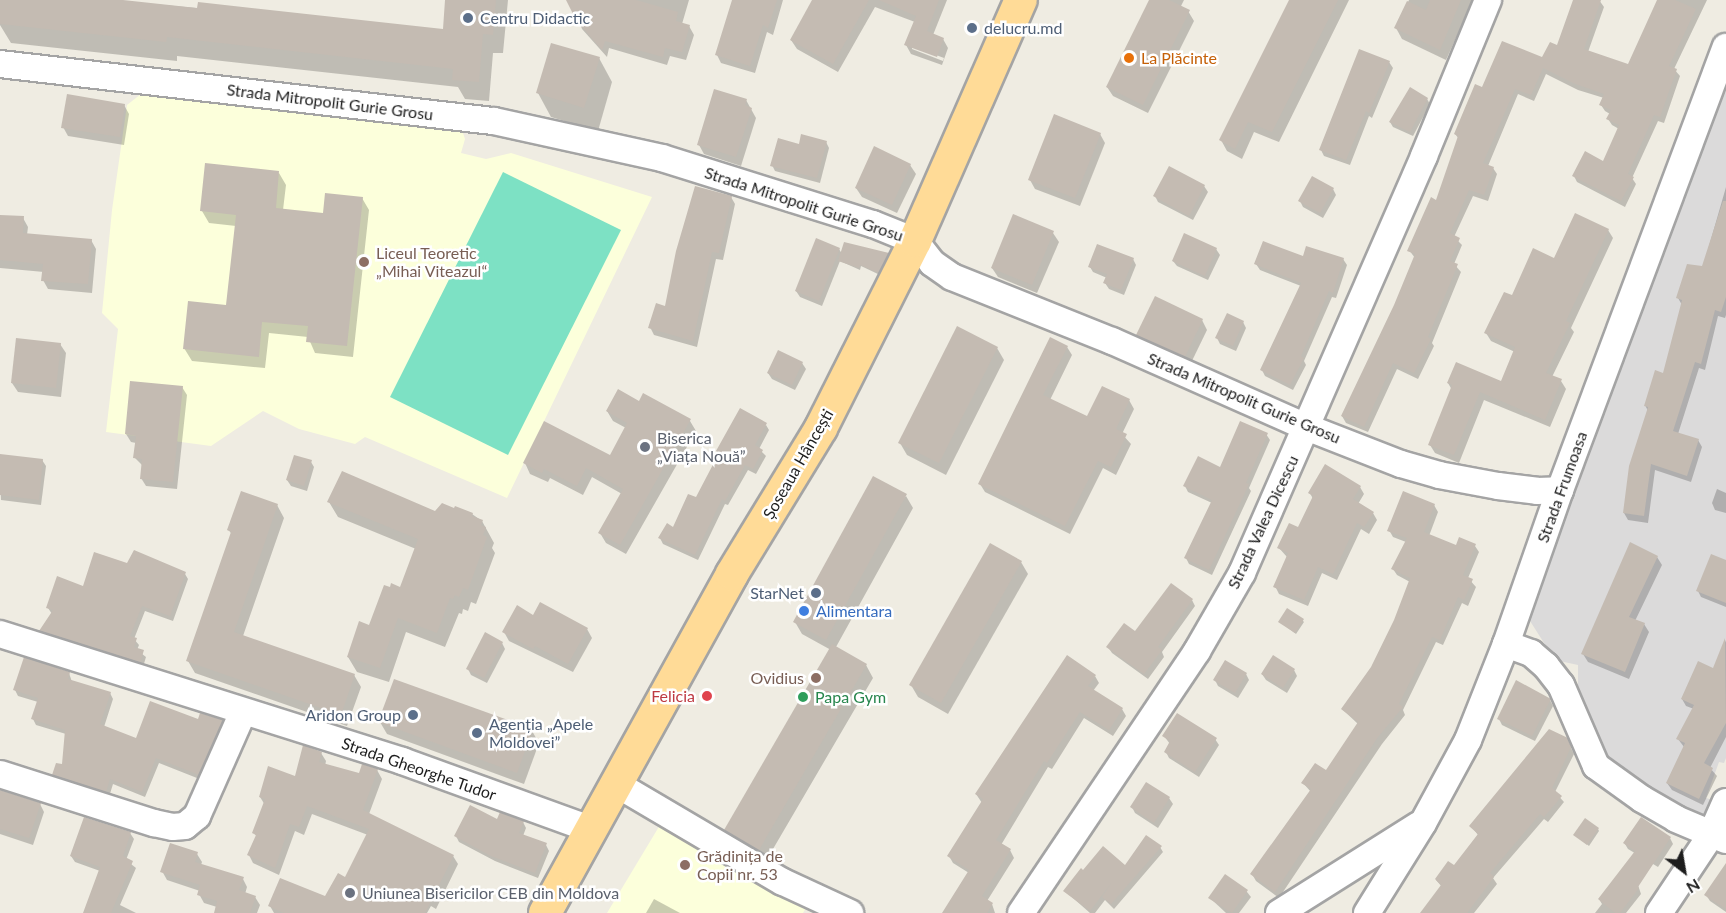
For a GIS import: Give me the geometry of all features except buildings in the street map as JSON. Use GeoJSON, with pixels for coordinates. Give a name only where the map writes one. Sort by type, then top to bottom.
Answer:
{"type":"FeatureCollection","features":[{"type":"Feature","properties":{"kind":"main road","name":"Șoseaua Hâncești"},"geometry":{"type":"LineString","coordinates":[[545,913],[618,785],[732,574],[821,428],[915,241],[1021,0]]}},
{"type":"Feature","properties":{"kind":"street","name":"Strada Valea Dicescu"},"geometry":{"type":"LineString","coordinates":[[1021,913],[1203,642],[1242,573],[1425,156],[1488,0]]}},
{"type":"Feature","properties":{"kind":"street","name":"Strada Frumoasa"},"geometry":{"type":"LineString","coordinates":[[1367,913],[1423,823],[1468,740],[1506,644],[1560,490],[1726,46]]}},
{"type":"Feature","properties":{"kind":"street","name":"Strada Mitropolit Gurie Grosu"},"geometry":{"type":"LineString","coordinates":[[0,64],[494,121],[662,158],[873,224],[915,241],[932,263],[952,277],[1112,341],[1306,427],[1401,464],[1439,475],[1537,491],[1560,490]]}},
{"type":"Feature","properties":{"kind":"street","name":"Strada Gheorghe Tudor"},"geometry":{"type":"LineString","coordinates":[[0,634],[402,761],[593,830]]}},
{"type":"Feature","properties":{"kind":"street"},"geometry":{"type":"LineString","coordinates":[[1506,644],[1531,653],[1546,666],[1561,685],[1596,766],[1642,799],[1719,838]]}},
{"type":"Feature","properties":{"kind":"street"},"geometry":{"type":"LineString","coordinates":[[0,774],[154,823],[173,827],[185,826],[197,816],[243,712]]}},
{"type":"Feature","properties":{"kind":"street"},"geometry":{"type":"LineString","coordinates":[[618,785],[783,882],[850,913]]}},
{"type":"Feature","properties":{"kind":"street"},"geometry":{"type":"LineString","coordinates":[[1659,913],[1719,838],[1726,802]]}},
{"type":"Feature","properties":{"kind":"street"},"geometry":{"type":"LineString","coordinates":[[1279,913],[1423,823]]}},
{"type":"Feature","properties":{"kind":"shaded area"},"geometry":{"type":"Polygon","coordinates":[[[1726,78],[1726,758],[1724,763],[1719,762],[1706,798],[1713,800],[1704,821],[1665,800],[1602,759],[1578,705],[1578,665],[1555,660],[1530,621],[1627,341],[1726,78]]]}},
{"type":"Feature","properties":{"kind":"shaded area","name":"Liceul Teoretic „Mihai Viteazul“"},"geometry":{"type":"Polygon","coordinates":[[[141,94],[456,125],[461,127],[465,139],[461,153],[486,159],[511,153],[652,197],[507,498],[365,437],[355,444],[299,429],[263,411],[211,446],[106,432],[118,329],[102,313],[112,210],[127,105],[141,94]]]}},
{"type":"Feature","properties":{"kind":"shaded area","name":"Grădinița de Copii nr. 53"},"geometry":{"type":"Polygon","coordinates":[[[660,825],[807,906],[803,913],[607,913],[660,825]]]}},
{"type":"Feature","properties":{"kind":"green space"},"geometry":{"type":"Polygon","coordinates":[[[503,172],[621,230],[508,455],[390,397],[503,172]]]}},
{"type":"Feature","properties":{"kind":"place","name":"Centru Didactic"},"geometry":{"type":"Point","coordinates":[468,18]}},
{"type":"Feature","properties":{"kind":"place","name":"delucru.md"},"geometry":{"type":"Point","coordinates":[972,28]}},
{"type":"Feature","properties":{"kind":"place","name":"La Plăcinte"},"geometry":{"type":"Point","coordinates":[1129,58]}},
{"type":"Feature","properties":{"kind":"place","name":"Liceul Teoretic „Mihai Viteazul“"},"geometry":{"type":"Point","coordinates":[364,262]}},
{"type":"Feature","properties":{"kind":"place","name":"Biserica „Viața Nouă”"},"geometry":{"type":"Point","coordinates":[645,447]}},
{"type":"Feature","properties":{"kind":"place","name":"StarNet"},"geometry":{"type":"Point","coordinates":[816,593]}},
{"type":"Feature","properties":{"kind":"place","name":"Alimentara"},"geometry":{"type":"Point","coordinates":[804,611]}},
{"type":"Feature","properties":{"kind":"place","name":"Ovidius"},"geometry":{"type":"Point","coordinates":[816,678]}},
{"type":"Feature","properties":{"kind":"place","name":"Felicia"},"geometry":{"type":"Point","coordinates":[707,696]}},
{"type":"Feature","properties":{"kind":"place","name":"Papa Gym"},"geometry":{"type":"Point","coordinates":[803,697]}},
{"type":"Feature","properties":{"kind":"place","name":"Aridon Group"},"geometry":{"type":"Point","coordinates":[413,715]}},
{"type":"Feature","properties":{"kind":"place","name":"Agenția „Apele Moldovei”"},"geometry":{"type":"Point","coordinates":[477,733]}},
{"type":"Feature","properties":{"kind":"place","name":"Grădinița de Copii nr. 53"},"geometry":{"type":"Point","coordinates":[685,865]}},
{"type":"Feature","properties":{"kind":"place","name":"Uniunea Bisericilor CEB din Moldova"},"geometry":{"type":"Point","coordinates":[350,893]}}]}
